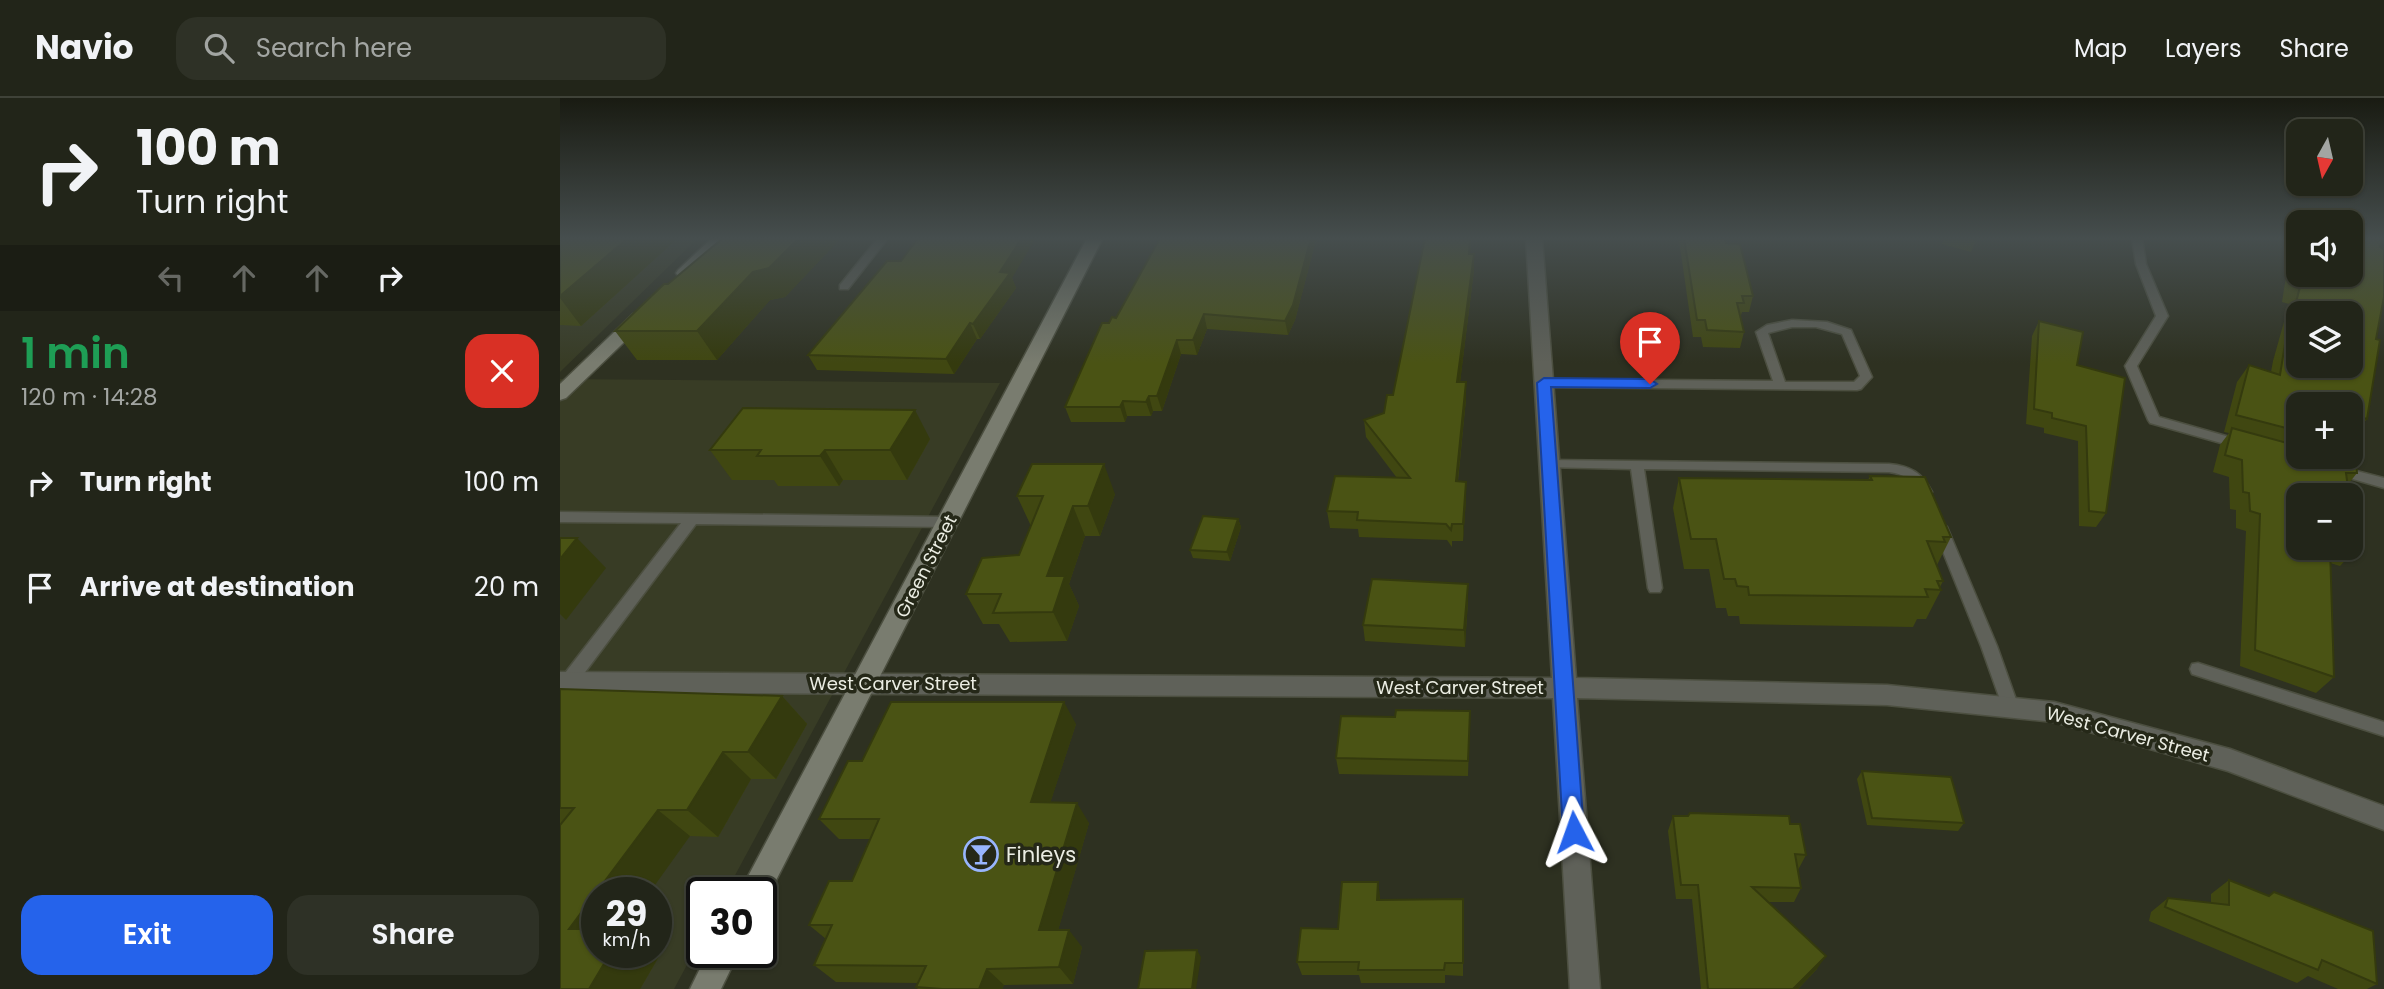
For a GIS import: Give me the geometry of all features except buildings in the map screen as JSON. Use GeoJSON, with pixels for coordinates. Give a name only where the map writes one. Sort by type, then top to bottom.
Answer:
{"type":"FeatureCollection","features":[{"type":"Feature","properties":{"kind":"street"},"geometry":{"type":"LineString","coordinates":[[670,287],[678,280]]}},
{"type":"Feature","properties":{"kind":"street","name":"Green Street"},"geometry":{"type":"LineString","coordinates":[[763,877],[1073,280]]}},
{"type":"Feature","properties":{"kind":"street"},"geometry":{"type":"LineString","coordinates":[[1537,280],[1585,989]]}},
{"type":"Feature","properties":{"kind":"street"},"geometry":{"type":"LineString","coordinates":[[560,394],[650,306]]}},
{"type":"Feature","properties":{"kind":"street","name":"West Carver Street"},"geometry":{"type":"LineString","coordinates":[[564,682],[1564,688],[1887,695],[2054,712],[2230,760],[2384,818]]}},
{"type":"Feature","properties":{"kind":"street"},"geometry":{"type":"LineString","coordinates":[[705,989],[716,968]]}},
{"type":"Feature","properties":{"kind":"lane"},"geometry":{"type":"LineString","coordinates":[[844,287],[850,280]]}},
{"type":"Feature","properties":{"kind":"lane"},"geometry":{"type":"LineString","coordinates":[[2147,280],[2162,316],[2131,366],[2154,420],[2259,449]]}},
{"type":"Feature","properties":{"kind":"lane"},"geometry":{"type":"LineString","coordinates":[[1544,383],[1857,386],[1866,377],[1847,332],[1831,324],[1774,325],[1762,332],[1780,385]]}},
{"type":"Feature","properties":{"kind":"lane"},"geometry":{"type":"LineString","coordinates":[[1549,464],[1871,467],[1906,470],[1920,478],[2011,708]]}},
{"type":"Feature","properties":{"kind":"lane"},"geometry":{"type":"LineString","coordinates":[[1637,464],[1655,588]]}},
{"type":"Feature","properties":{"kind":"lane"},"geometry":{"type":"LineString","coordinates":[[2332,469],[2384,483]]}},
{"type":"Feature","properties":{"kind":"lane"},"geometry":{"type":"LineString","coordinates":[[560,517],[948,522]]}},
{"type":"Feature","properties":{"kind":"lane"},"geometry":{"type":"LineString","coordinates":[[564,682],[692,519]]}},
{"type":"Feature","properties":{"kind":"lane"},"geometry":{"type":"LineString","coordinates":[[2198,669],[2384,729]]}},
{"type":"Feature","properties":{"kind":"shaded area"},"geometry":{"type":"Polygon","coordinates":[[[560,280],[655,280],[560,372],[560,280]]]}},
{"type":"Feature","properties":{"kind":"shaded area"},"geometry":{"type":"Polygon","coordinates":[[[560,379],[1000,383],[734,877],[686,877],[686,967],[674,989],[560,989],[560,379]]]}},
{"type":"Feature","properties":{"kind":"place","name":"Finleys"},"geometry":{"type":"Point","coordinates":[981,854]}},
{"type":"Feature","properties":{"kind":"route"},"geometry":{"type":"LineString","coordinates":[[1574,832],[1544,383],[1650,384]]}}]}
